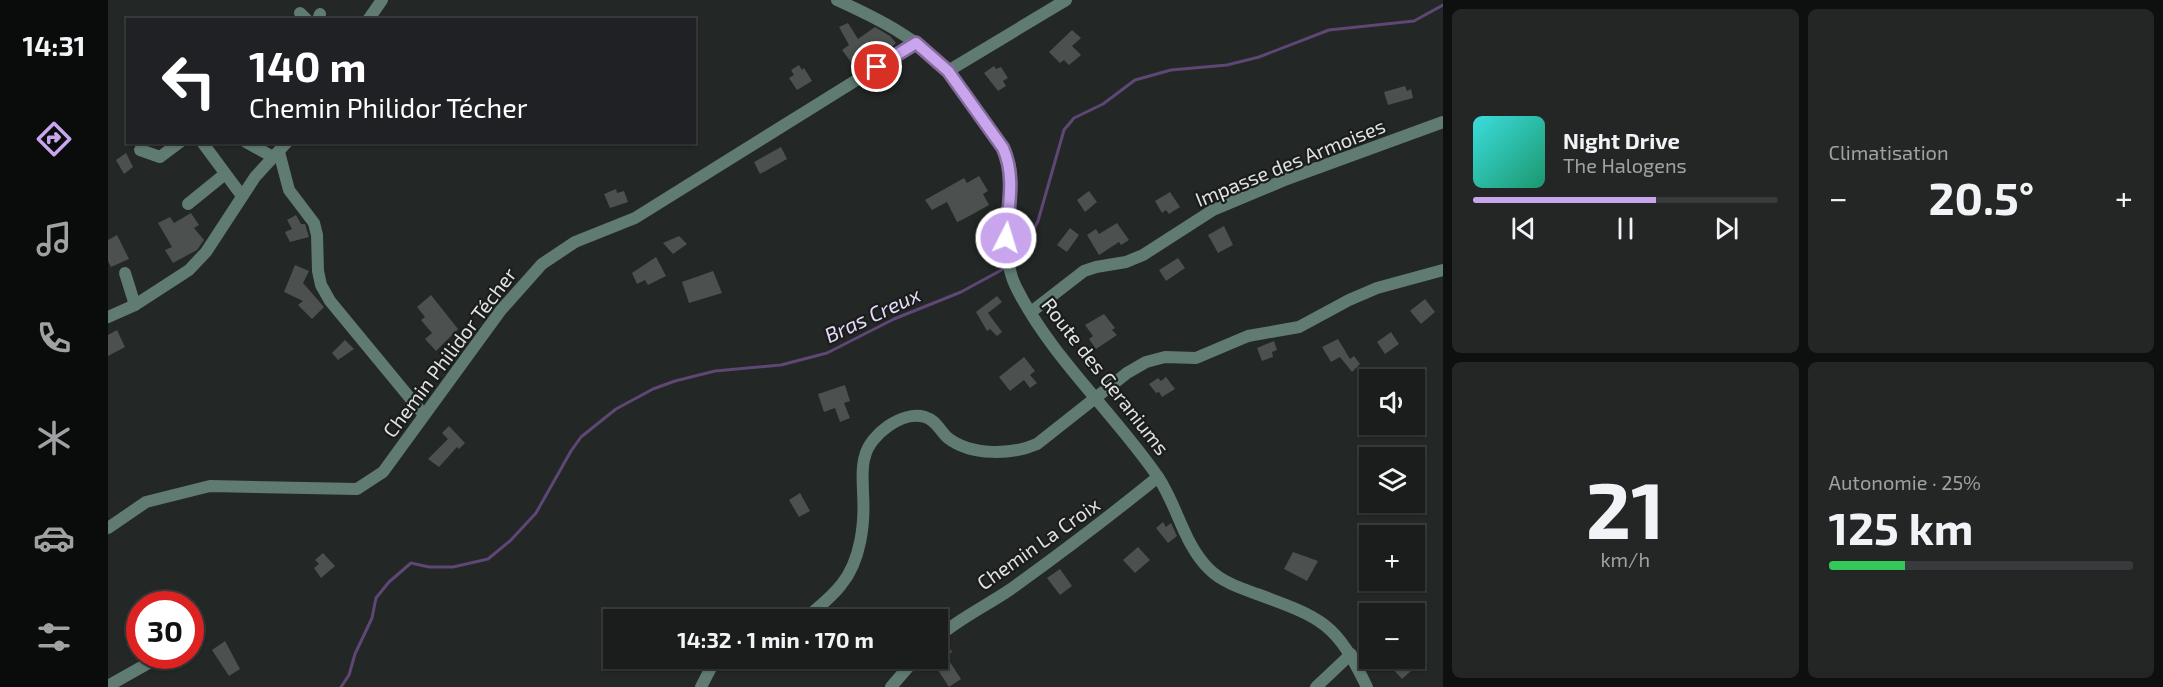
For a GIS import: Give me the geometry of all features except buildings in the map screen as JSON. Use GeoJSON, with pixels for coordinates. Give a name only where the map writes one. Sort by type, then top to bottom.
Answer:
{"type":"FeatureCollection","features":[{"type":"Feature","properties":{"kind":"street"},"geometry":{"type":"LineString","coordinates":[[369,18],[382,0]]}},
{"type":"Feature","properties":{"kind":"street","name":"Route des Geraniums"},"geometry":{"type":"LineString","coordinates":[[837,0],[883,21],[916,43],[948,71],[1003,148],[1008,160],[1011,187],[1007,254],[1015,285],[1054,345],[1158,477],[1198,557],[1217,576],[1238,587],[1317,619],[1337,634],[1351,654],[1367,687]]}},
{"type":"Feature","properties":{"kind":"street"},"geometry":{"type":"LineString","coordinates":[[948,71],[1066,0]]}},
{"type":"Feature","properties":{"kind":"street","name":"Chemin Philidor Técher"},"geometry":{"type":"LineString","coordinates":[[108,528],[146,502],[210,486],[357,489],[383,472],[501,309],[542,264],[575,242],[634,218],[916,43]]}},
{"type":"Feature","properties":{"kind":"street","name":"Impasse des Armoises"},"geometry":{"type":"LineString","coordinates":[[1032,312],[1083,272],[1096,267],[1126,262],[1143,255],[1213,210],[1287,179],[1443,122]]}},
{"type":"Feature","properties":{"kind":"street"},"geometry":{"type":"LineString","coordinates":[[140,150],[160,157],[177,144]]}},
{"type":"Feature","properties":{"kind":"street"},"geometry":{"type":"LineString","coordinates":[[203,144],[242,196]]}},
{"type":"Feature","properties":{"kind":"street"},"geometry":{"type":"LineString","coordinates":[[254,144],[280,150]]}},
{"type":"Feature","properties":{"kind":"street"},"geometry":{"type":"LineString","coordinates":[[280,150],[289,190],[314,223],[321,285],[330,301],[424,415]]}},
{"type":"Feature","properties":{"kind":"street"},"geometry":{"type":"LineString","coordinates":[[108,317],[135,305],[189,270],[206,252],[242,196],[280,150]]}},
{"type":"Feature","properties":{"kind":"street"},"geometry":{"type":"LineString","coordinates":[[188,204],[225,174]]}},
{"type":"Feature","properties":{"kind":"street"},"geometry":{"type":"LineString","coordinates":[[816,609],[841,586],[851,571],[862,531],[864,510],[862,471],[865,456],[872,441],[899,420],[907,417],[925,417],[933,421],[949,438],[962,445],[1012,452],[1036,444],[1127,373],[1146,362],[1165,357],[1196,358],[1248,336],[1299,327],[1377,288],[1443,270]]}},
{"type":"Feature","properties":{"kind":"street"},"geometry":{"type":"LineString","coordinates":[[125,273],[135,305]]}},
{"type":"Feature","properties":{"kind":"street","name":"Chemin La Croix"},"geometry":{"type":"LineString","coordinates":[[948,629],[1009,590],[1103,521],[1158,477]]}},
{"type":"Feature","properties":{"kind":"street"},"geometry":{"type":"LineString","coordinates":[[1316,687],[1351,654]]}},
{"type":"Feature","properties":{"kind":"street"},"geometry":{"type":"LineString","coordinates":[[108,686],[138,669]]}},
{"type":"Feature","properties":{"kind":"street"},"geometry":{"type":"LineString","coordinates":[[700,687],[710,669]]}},
{"type":"Feature","properties":{"kind":"street"},"geometry":{"type":"LineString","coordinates":[[891,687],[907,669]]}},
{"type":"Feature","properties":{"kind":"waterway","name":"Bras Creux"},"geometry":{"type":"LineString","coordinates":[[1012,263],[1023,250],[1038,221],[1064,130],[1074,118],[1103,104],[1135,80],[1171,70],[1227,65],[1259,57],[1329,30],[1414,21],[1443,5]]}},
{"type":"Feature","properties":{"kind":"waterway","name":"Bras Creux"},"geometry":{"type":"LineString","coordinates":[[341,687],[349,675],[355,654],[372,618],[376,598],[389,582],[411,563],[429,567],[453,567],[488,559],[511,540],[536,513],[581,437],[616,409],[653,389],[675,381],[715,371],[781,365],[827,353],[894,319],[961,292],[1007,267]]}},
{"type":"Feature","properties":{"kind":"route"},"geometry":{"type":"LineString","coordinates":[[877,67],[916,43],[948,71],[1003,148],[1008,160],[1011,187],[1006,238]]}}]}
